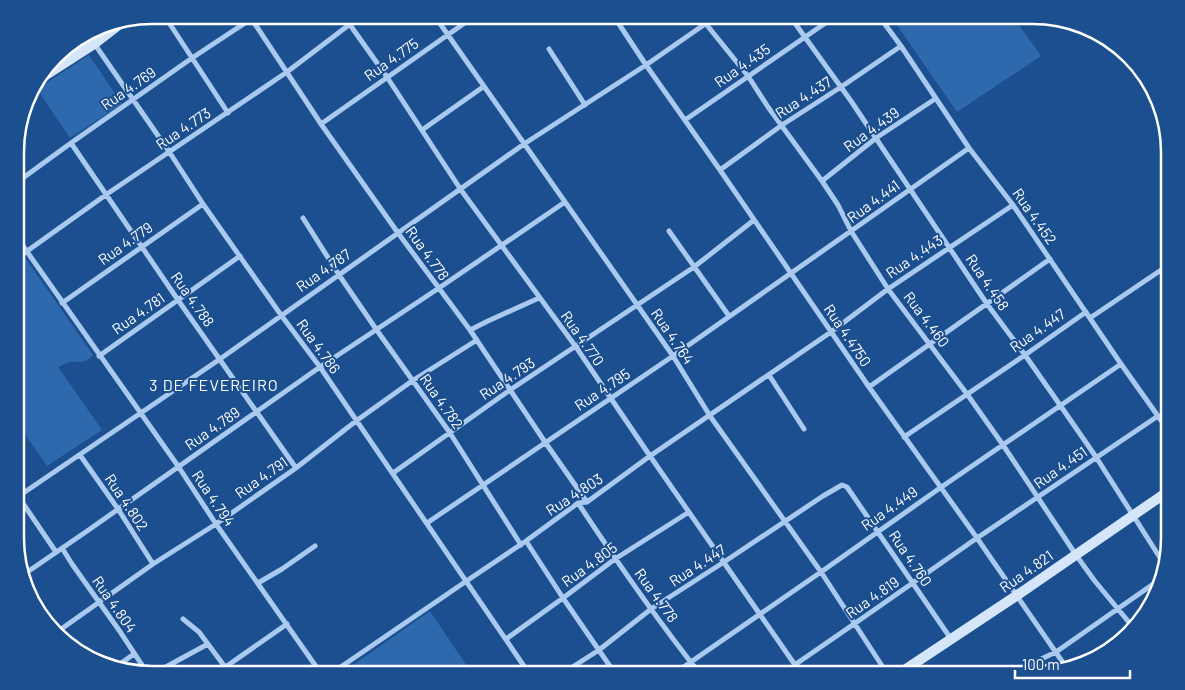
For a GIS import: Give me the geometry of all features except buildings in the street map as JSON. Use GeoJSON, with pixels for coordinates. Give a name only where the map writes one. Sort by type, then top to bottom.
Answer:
{"type":"FeatureCollection","features":[{"type":"Feature","properties":{"kind":"street"},"geometry":{"type":"LineString","coordinates":[[170,24],[228,113]]}},
{"type":"Feature","properties":{"kind":"street","name":"Rua 4.769"},"geometry":{"type":"LineString","coordinates":[[24,178],[240,24]]}},
{"type":"Feature","properties":{"kind":"street","name":"Rua 4.778"},"geometry":{"type":"LineString","coordinates":[[255,24],[398,233],[477,340],[587,502]]}},
{"type":"Feature","properties":{"kind":"street","name":"Rua 4.773"},"geometry":{"type":"LineString","coordinates":[[26,252],[107,194],[287,72],[349,24]]}},
{"type":"Feature","properties":{"kind":"street","name":"Rua 4.770"},"geometry":{"type":"LineString","coordinates":[[349,24],[387,77],[461,190],[576,347],[796,664]]}},
{"type":"Feature","properties":{"kind":"street","name":"Rua 4.764"},"geometry":{"type":"LineString","coordinates":[[440,24],[638,306],[710,416],[821,572],[882,666]]}},
{"type":"Feature","properties":{"kind":"street","name":"Rua 4.775"},"geometry":{"type":"LineString","coordinates":[[322,124],[463,24]]}},
{"type":"Feature","properties":{"kind":"street","name":"Rua 4.4750"},"geometry":{"type":"LineString","coordinates":[[620,24],[646,65],[869,387],[1063,663]]}},
{"type":"Feature","properties":{"kind":"street","name":"Rua 4.787"},"geometry":{"type":"LineString","coordinates":[[24,491],[220,359],[524,144],[706,24]]}},
{"type":"Feature","properties":{"kind":"street","name":"Rua 4.460"},"geometry":{"type":"LineString","coordinates":[[706,24],[748,76],[822,181],[838,205],[851,232],[888,289],[967,394],[1076,554],[1129,623]]}},
{"type":"Feature","properties":{"kind":"street","name":"Rua 4.458"},"geometry":{"type":"LineString","coordinates":[[796,24],[876,138],[987,304],[1096,457],[1160,557]]}},
{"type":"Feature","properties":{"kind":"street","name":"Rua 4.435"},"geometry":{"type":"LineString","coordinates":[[685,120],[824,24]]}},
{"type":"Feature","properties":{"kind":"street","name":"Rua 4.452"},"geometry":{"type":"LineString","coordinates":[[885,24],[969,148],[1013,205],[1161,420]]}},
{"type":"Feature","properties":{"kind":"street"},"geometry":{"type":"LineString","coordinates":[[56,68],[111,31]]}},
{"type":"Feature","properties":{"kind":"street","name":"Rua 4.786"},"geometry":{"type":"LineString","coordinates":[[91,40],[170,152],[203,204],[320,367],[524,666]]}},
{"type":"Feature","properties":{"kind":"street","name":"Rua 4.437"},"geometry":{"type":"LineString","coordinates":[[720,170],[782,125],[901,46]]}},
{"type":"Feature","properties":{"kind":"street"},"geometry":{"type":"LineString","coordinates":[[549,49],[585,105]]}},
{"type":"Feature","properties":{"kind":"street"},"geometry":{"type":"LineString","coordinates":[[422,130],[484,87]]}},
{"type":"Feature","properties":{"kind":"street","name":"Rua 4.439"},"geometry":{"type":"LineString","coordinates":[[822,181],[876,138],[936,99]]}},
{"type":"Feature","properties":{"kind":"street","name":"Rua 4.788"},"geometry":{"type":"LineString","coordinates":[[71,143],[296,468]]}},
{"type":"Feature","properties":{"kind":"street","name":"Rua 4.441"},"geometry":{"type":"LineString","coordinates":[[791,274],[969,148]]}},
{"type":"Feature","properties":{"kind":"street","name":"Rua 4.789"},"geometry":{"type":"LineString","coordinates":[[28,570],[320,367],[565,202]]}},
{"type":"Feature","properties":{"kind":"street","name":"Rua 4.779"},"geometry":{"type":"LineString","coordinates":[[62,303],[203,204]]}},
{"type":"Feature","properties":{"kind":"street","name":"Rua 4.443"},"geometry":{"type":"LineString","coordinates":[[831,332],[888,289],[1013,205]]}},
{"type":"Feature","properties":{"kind":"street","name":"Rua 4.782"},"geometry":{"type":"LineString","coordinates":[[303,218],[376,329],[450,433],[521,545]]}},
{"type":"Feature","properties":{"kind":"street","name":"Rua 4.793"},"geometry":{"type":"LineString","coordinates":[[393,473],[510,390],[694,267],[754,220]]}},
{"type":"Feature","properties":{"kind":"street"},"geometry":{"type":"LineString","coordinates":[[669,231],[729,316]]}},
{"type":"Feature","properties":{"kind":"street","name":"Rua 4.794"},"geometry":{"type":"LineString","coordinates":[[24,249],[178,466],[216,524],[316,666]]}},
{"type":"Feature","properties":{"kind":"street","name":"Rua 4.781"},"geometry":{"type":"LineString","coordinates":[[99,356],[240,256]]}},
{"type":"Feature","properties":{"kind":"street"},"geometry":{"type":"LineString","coordinates":[[869,387],[1050,259]]}},
{"type":"Feature","properties":{"kind":"street"},"geometry":{"type":"LineString","coordinates":[[1090,318],[1161,270]]}},
{"type":"Feature","properties":{"kind":"street","name":"Rua 4.795"},"geometry":{"type":"LineString","coordinates":[[427,524],[791,274]]}},
{"type":"Feature","properties":{"kind":"street"},"geometry":{"type":"LineString","coordinates":[[470,330],[539,298]]}},
{"type":"Feature","properties":{"kind":"street","name":"Rua 4.447"},"geometry":{"type":"LineString","coordinates":[[904,437],[1086,312]]}},
{"type":"Feature","properties":{"kind":"street","name":"Rua 4.803"},"geometry":{"type":"LineString","coordinates":[[342,666],[521,545],[578,503],[587,502],[650,456],[831,332]]}},
{"type":"Feature","properties":{"kind":"street","name":"Rua 4.791"},"geometry":{"type":"LineString","coordinates":[[62,628],[296,468],[356,421],[412,381],[477,340]]}},
{"type":"Feature","properties":{"kind":"street","name":"Rua 4.449"},"geometry":{"type":"LineString","coordinates":[[685,666],[1121,364]]}},
{"type":"Feature","properties":{"kind":"street"},"geometry":{"type":"LineString","coordinates":[[769,375],[804,429]]}},
{"type":"Feature","properties":{"kind":"street","name":"Rua 4.451"},"geometry":{"type":"LineString","coordinates":[[977,538],[1158,416]]}},
{"type":"Feature","properties":{"kind":"street","name":"Rua 4.802"},"geometry":{"type":"LineString","coordinates":[[80,454],[154,564]]}},
{"type":"Feature","properties":{"kind":"street","name":"Rua 4.447"},"geometry":{"type":"LineString","coordinates":[[574,666],[598,650],[651,609],[822,496],[842,485],[846,486],[850,492]]}},
{"type":"Feature","properties":{"kind":"street","name":"Rua 4.760"},"geometry":{"type":"LineString","coordinates":[[850,492],[950,639]]}},
{"type":"Feature","properties":{"kind":"street","name":"Rua 4.821"},"geometry":{"type":"LineString","coordinates":[[910,666],[1161,496]]}},
{"type":"Feature","properties":{"kind":"street","name":"Rua 4.778"},"geometry":{"type":"LineString","coordinates":[[578,503],[615,559],[694,666]]}},
{"type":"Feature","properties":{"kind":"street"},"geometry":{"type":"LineString","coordinates":[[24,506],[56,552]]}},
{"type":"Feature","properties":{"kind":"street","name":"Rua 4.805"},"geometry":{"type":"LineString","coordinates":[[506,639],[615,559],[689,512]]}},
{"type":"Feature","properties":{"kind":"street","name":"Rua 4.819"},"geometry":{"type":"LineString","coordinates":[[793,666],[977,538]]}},
{"type":"Feature","properties":{"kind":"street"},"geometry":{"type":"LineString","coordinates":[[526,541],[610,666]]}},
{"type":"Feature","properties":{"kind":"street"},"geometry":{"type":"LineString","coordinates":[[258,583],[315,546]]}},
{"type":"Feature","properties":{"kind":"street","name":"Rua 4.804"},"geometry":{"type":"LineString","coordinates":[[62,548],[143,665]]}},
{"type":"Feature","properties":{"kind":"street"},"geometry":{"type":"LineString","coordinates":[[1031,666],[1056,652],[1151,586]]}},
{"type":"Feature","properties":{"kind":"street"},"geometry":{"type":"LineString","coordinates":[[183,619],[199,632],[225,666]]}},
{"type":"Feature","properties":{"kind":"street"},"geometry":{"type":"LineString","coordinates":[[227,666],[288,624]]}},
{"type":"Feature","properties":{"kind":"street"},"geometry":{"type":"LineString","coordinates":[[165,666],[208,644]]}},
{"type":"Feature","properties":{"kind":"street"},"geometry":{"type":"LineString","coordinates":[[122,663],[134,654]]}},
{"type":"Feature","properties":{"kind":"shaded area"},"geometry":{"type":"Polygon","coordinates":[[[896,24],[1018,24],[1041,56],[957,112],[896,24]]]}},
{"type":"Feature","properties":{"kind":"shaded area"},"geometry":{"type":"Polygon","coordinates":[[[89,55],[122,104],[70,138],[39,92],[42,85],[89,55]]]}},
{"type":"Feature","properties":{"kind":"shaded area"},"geometry":{"type":"Polygon","coordinates":[[[26,259],[93,355],[85,361],[70,362],[58,367],[102,430],[47,466],[24,433],[24,260],[26,259]]]}},
{"type":"Feature","properties":{"kind":"shaded area"},"geometry":{"type":"Polygon","coordinates":[[[430,611],[467,666],[352,666],[430,611]]]}},
{"type":"Feature","properties":{"kind":"district","name":"3 DE FEVEREIRO"},"geometry":{"type":"Point","coordinates":[214,384]}}]}
